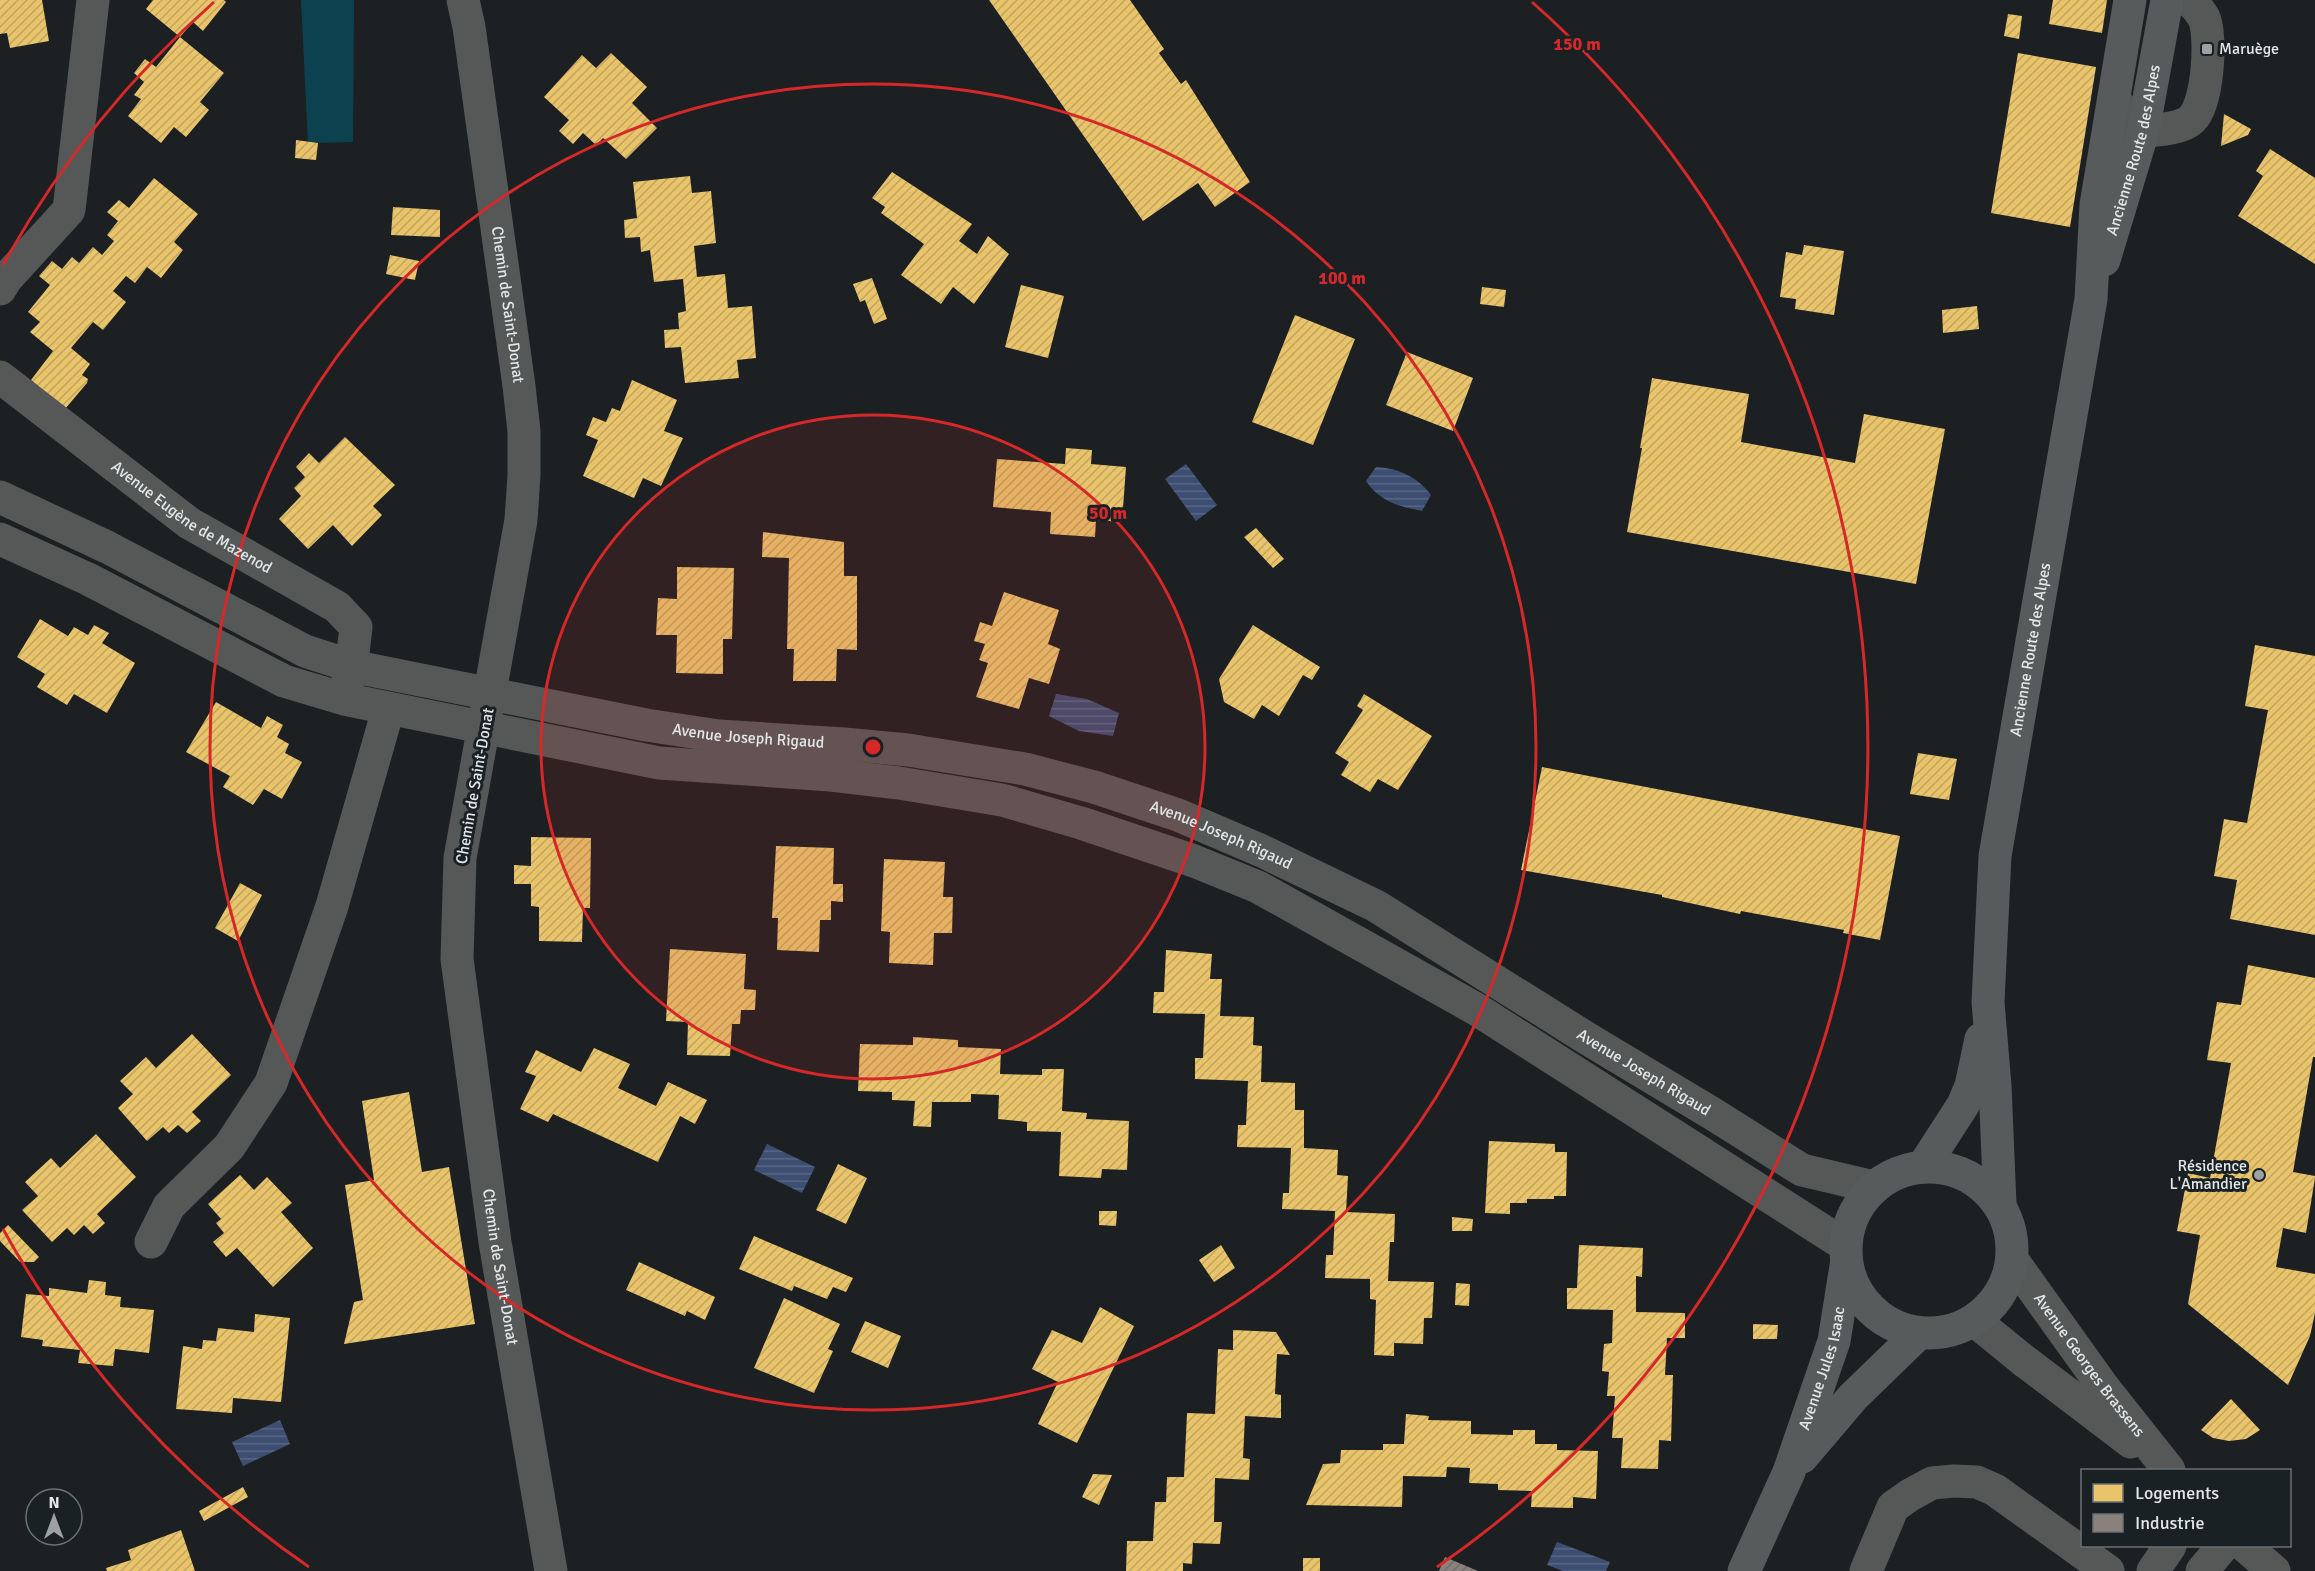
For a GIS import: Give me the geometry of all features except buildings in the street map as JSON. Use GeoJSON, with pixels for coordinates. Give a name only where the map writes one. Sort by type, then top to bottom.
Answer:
{"type":"FeatureCollection","features":[{"type":"Feature","properties":{"kind":"main road","name":"Ancienne Route des Alpes"},"geometry":{"type":"LineString","coordinates":[[2091,299],[2143,131],[2189,2]]}},
{"type":"Feature","properties":{"kind":"main road","name":"Ancienne Route des Alpes"},"geometry":{"type":"LineString","coordinates":[[2000,1204],[1989,1002],[1995,856],[2091,299],[2096,205],[2114,100],[2138,4]]}},
{"type":"Feature","properties":{"kind":"main road","name":"Ancienne Route des Alpes"},"geometry":{"type":"LineString","coordinates":[[1923,1167],[1963,1105],[1971,1086],[1989,1002]]}},
{"type":"Feature","properties":{"kind":"main road"},"geometry":{"type":"LineString","coordinates":[[1923,1167],[1966,1175],[2000,1204],[2012,1231],[2013,1261],[2001,1295],[1975,1321],[1948,1332],[1919,1333],[1885,1321],[1859,1297],[1846,1255],[1853,1214],[1874,1187],[1897,1172],[1923,1167]]}},
{"type":"Feature","properties":{"kind":"main road","name":"Avenue Jules Isaac"},"geometry":{"type":"LineString","coordinates":[[1744,1571],[1789,1472],[1834,1341],[1846,1255]]}},
{"type":"Feature","properties":{"kind":"main road","name":"Avenue Jules Isaac"},"geometry":{"type":"LineString","coordinates":[[1789,1472],[1853,1397],[1919,1333]]}},
{"type":"Feature","properties":{"kind":"street"},"geometry":{"type":"LineString","coordinates":[[0,289],[6,279],[69,210],[93,0]]}},
{"type":"Feature","properties":{"kind":"street","name":"Chemin de Saint-Donat"},"geometry":{"type":"LineString","coordinates":[[463,0],[469,27],[524,431],[521,520],[460,858],[457,959],[495,1242],[551,1571]]}},
{"type":"Feature","properties":{"kind":"street"},"geometry":{"type":"LineString","coordinates":[[2114,100],[2143,131],[2169,129],[2192,119],[2204,95],[2207,79],[2206,39],[2205,20],[2189,2]]}},
{"type":"Feature","properties":{"kind":"street","name":"Avenue Eugène de Mazenod"},"geometry":{"type":"LineString","coordinates":[[0,377],[189,523],[337,607],[356,627],[344,699]]}},
{"type":"Feature","properties":{"kind":"street"},"geometry":{"type":"LineString","coordinates":[[0,497],[108,547],[305,651],[351,666],[491,693]]}},
{"type":"Feature","properties":{"kind":"street"},"geometry":{"type":"LineString","coordinates":[[0,539],[88,579],[284,681],[388,710],[484,728]]}},
{"type":"Feature","properties":{"kind":"street","name":"Avenue Joseph Rigaud"},"geometry":{"type":"LineString","coordinates":[[491,693],[646,725],[720,736],[908,750],[1025,769],[1094,787],[1178,815],[1262,851],[1376,906],[1802,1170],[1874,1187]]}},
{"type":"Feature","properties":{"kind":"street"},"geometry":{"type":"LineString","coordinates":[[151,1242],[169,1206],[229,1147],[271,1083],[332,906],[388,710]]}},
{"type":"Feature","properties":{"kind":"street","name":"Avenue Joseph Rigaud"},"geometry":{"type":"LineString","coordinates":[[484,728],[659,763],[831,775],[899,783],[1002,800],[1081,822],[1194,861],[1276,897],[1476,1009],[1846,1255]]}},
{"type":"Feature","properties":{"kind":"street","name":"Avenue Georges Brassens"},"geometry":{"type":"LineString","coordinates":[[2013,1261],[2104,1388],[2168,1469]]}},
{"type":"Feature","properties":{"kind":"street","name":"Avenue Georges Brassens"},"geometry":{"type":"LineString","coordinates":[[1975,1321],[2168,1469]]}},
{"type":"Feature","properties":{"kind":"street"},"geometry":{"type":"LineString","coordinates":[[1866,1571],[1893,1507],[1932,1483],[1954,1481],[1977,1482],[1995,1490],[2108,1571]]}},
{"type":"Feature","properties":{"kind":"street"},"geometry":{"type":"LineString","coordinates":[[2153,1571],[2169,1547]]}},
{"type":"Feature","properties":{"kind":"street"},"geometry":{"type":"LineString","coordinates":[[2202,1571],[2221,1547]]}},
{"type":"Feature","properties":{"kind":"street"},"geometry":{"type":"LineString","coordinates":[[2247,1547],[2274,1571]]}},
{"type":"Feature","properties":{"kind":"shaded area"},"geometry":{"type":"Polygon","coordinates":[[[301,0],[354,0],[353,142],[308,143],[301,0]]]}},
{"type":"Feature","properties":{"kind":"shaded area"},"geometry":{"type":"Polygon","coordinates":[[[1186,464],[1217,505],[1196,521],[1165,479],[1186,464]]]}},
{"type":"Feature","properties":{"kind":"shaded area"},"geometry":{"type":"Polygon","coordinates":[[[1376,467],[1392,469],[1420,483],[1431,495],[1422,511],[1398,505],[1377,494],[1366,481],[1376,467]]]}},
{"type":"Feature","properties":{"kind":"shaded area"},"geometry":{"type":"Polygon","coordinates":[[[1056,694],[1087,699],[1119,713],[1113,736],[1079,731],[1049,716],[1056,694]]]}},
{"type":"Feature","properties":{"kind":"shaded area"},"geometry":{"type":"Polygon","coordinates":[[[767,1144],[815,1167],[802,1193],[754,1170],[767,1144]]]}},
{"type":"Feature","properties":{"kind":"shaded area"},"geometry":{"type":"Polygon","coordinates":[[[280,1420],[290,1444],[243,1466],[232,1442],[280,1420]]]}},
{"type":"Feature","properties":{"kind":"shaded area"},"geometry":{"type":"Polygon","coordinates":[[[1557,1542],[1610,1562],[1606,1571],[1563,1571],[1547,1565],[1557,1542]]]}},
{"type":"Feature","properties":{"kind":"place","name":"Maruège"},"geometry":{"type":"Point","coordinates":[2207,49]}},
{"type":"Feature","properties":{"kind":"place","name":"Résidence L'Amandier"},"geometry":{"type":"Point","coordinates":[2259,1175]}}]}
